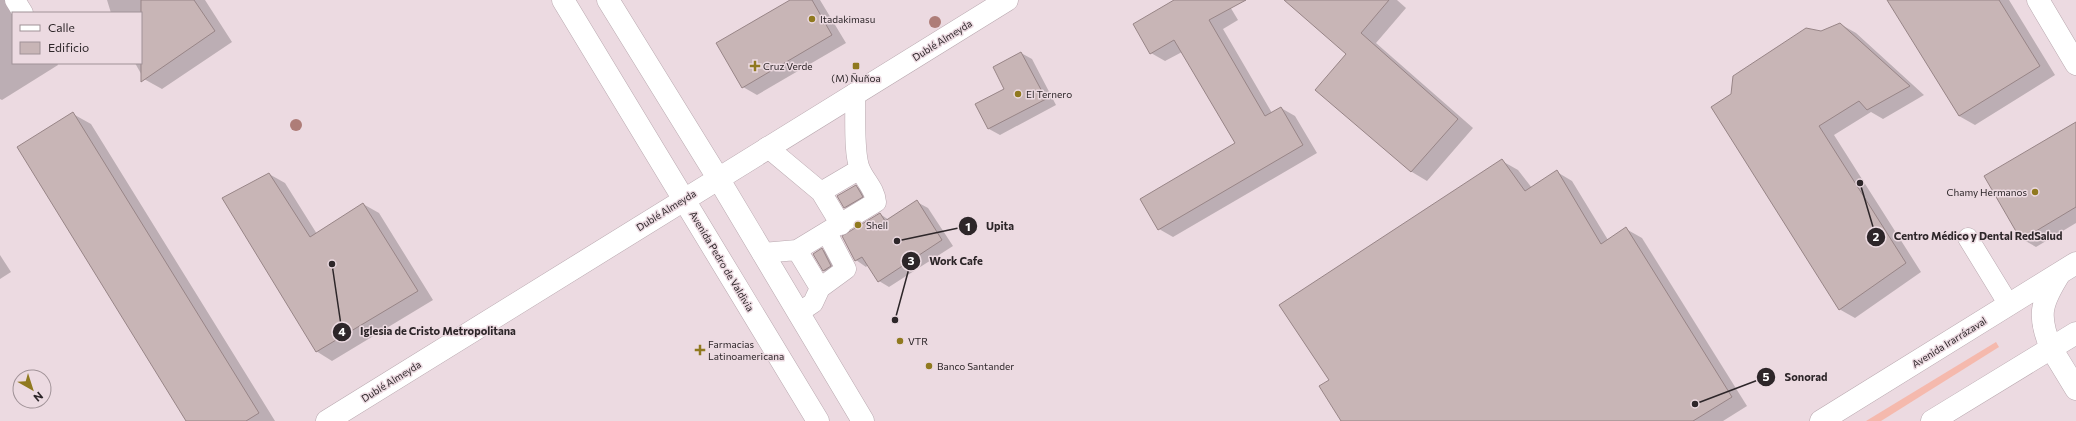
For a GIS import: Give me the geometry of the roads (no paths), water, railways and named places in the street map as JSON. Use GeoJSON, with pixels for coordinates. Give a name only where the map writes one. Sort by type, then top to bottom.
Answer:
{"type":"FeatureCollection","features":[{"type":"Feature","properties":{"kind":"main road","name":"Avenida Pedro de Valdivia"},"geometry":{"type":"LineString","coordinates":[[563,0],[818,421]]}},
{"type":"Feature","properties":{"kind":"main road"},"geometry":{"type":"LineString","coordinates":[[608,0],[718,178],[863,421]]}},
{"type":"Feature","properties":{"kind":"main road"},"geometry":{"type":"LineString","coordinates":[[2038,0],[2076,64]]}},
{"type":"Feature","properties":{"kind":"main road","name":"Dublé Almeyda"},"geometry":{"type":"LineString","coordinates":[[327,421],[684,198],[856,93],[994,3]]}},
{"type":"Feature","properties":{"kind":"main road"},"geometry":{"type":"LineString","coordinates":[[2068,268],[2051,287],[2042,307],[2043,330],[2051,348],[2076,390]]}},
{"type":"Feature","properties":{"kind":"main road","name":"Avenida Irarrázaval"},"geometry":{"type":"LineString","coordinates":[[1821,421],[2068,268]]}},
{"type":"Feature","properties":{"kind":"main road"},"geometry":{"type":"LineString","coordinates":[[1932,421],[2076,333]]}},
{"type":"Feature","properties":{"kind":"lane"},"geometry":{"type":"LineString","coordinates":[[15,0],[21,12]]}},
{"type":"Feature","properties":{"kind":"lane"},"geometry":{"type":"LineString","coordinates":[[762,253],[797,250],[834,229],[876,202],[876,194],[860,168],[857,146],[856,93]]}},
{"type":"Feature","properties":{"kind":"lane"},"geometry":{"type":"LineString","coordinates":[[767,147],[821,192],[846,269],[820,288],[813,303],[798,313]]}},
{"type":"Feature","properties":{"kind":"lane"},"geometry":{"type":"LineString","coordinates":[[821,192],[860,168]]}},
{"type":"Feature","properties":{"kind":"lane"},"geometry":{"type":"LineString","coordinates":[[1968,238],[2008,305]]}},
{"type":"Feature","properties":{"kind":"lane"},"geometry":{"type":"LineString","coordinates":[[797,250],[820,288]]}},
{"type":"Feature","properties":{"kind":"place","name":"Itadakimasu"},"geometry":{"type":"Point","coordinates":[812,19]}},
{"type":"Feature","properties":{"kind":"place","name":"Cruz Verde"},"geometry":{"type":"Point","coordinates":[755,66]}},
{"type":"Feature","properties":{"kind":"place","name":"(M) Ñuñoa"},"geometry":{"type":"Point","coordinates":[856,66]}},
{"type":"Feature","properties":{"kind":"place","name":"El Ternero"},"geometry":{"type":"Point","coordinates":[1018,94]}},
{"type":"Feature","properties":{"kind":"place","name":"Centro Médico y Dental RedSalud"},"geometry":{"type":"Point","coordinates":[1860,183]}},
{"type":"Feature","properties":{"kind":"place","name":"Chamy Hermanos"},"geometry":{"type":"Point","coordinates":[2035,192]}},
{"type":"Feature","properties":{"kind":"place","name":"Shell"},"geometry":{"type":"Point","coordinates":[858,225]}},
{"type":"Feature","properties":{"kind":"place","name":"Upita"},"geometry":{"type":"Point","coordinates":[897,241]}},
{"type":"Feature","properties":{"kind":"place","name":"Iglesia de Cristo Metropolitana"},"geometry":{"type":"Point","coordinates":[332,264]}},
{"type":"Feature","properties":{"kind":"place","name":"Work Cafe"},"geometry":{"type":"Point","coordinates":[895,320]}},
{"type":"Feature","properties":{"kind":"place","name":"VTR"},"geometry":{"type":"Point","coordinates":[900,341]}},
{"type":"Feature","properties":{"kind":"place","name":"Farmacias Latinoamericana"},"geometry":{"type":"Point","coordinates":[700,350]}},
{"type":"Feature","properties":{"kind":"place","name":"Banco Santander"},"geometry":{"type":"Point","coordinates":[929,366]}},
{"type":"Feature","properties":{"kind":"place","name":"Sonorad"},"geometry":{"type":"Point","coordinates":[1695,404]}}]}
